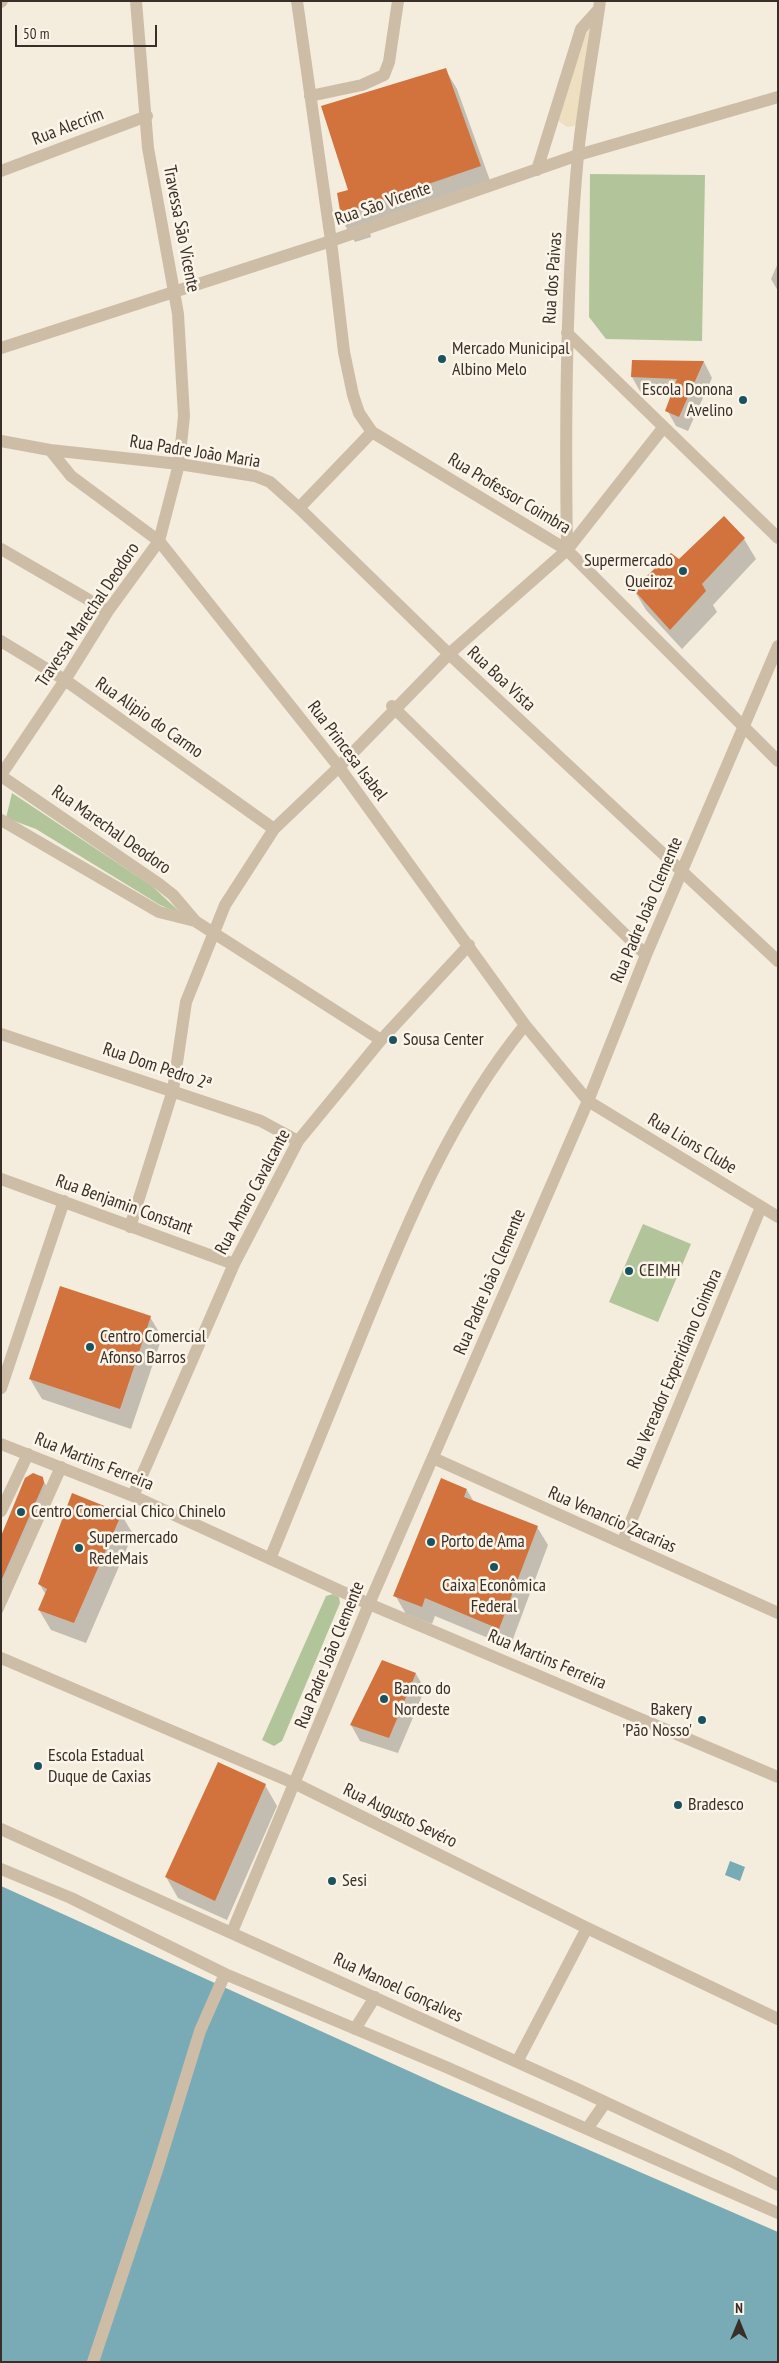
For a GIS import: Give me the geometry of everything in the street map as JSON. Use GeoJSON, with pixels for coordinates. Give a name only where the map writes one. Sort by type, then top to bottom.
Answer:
{"type":"FeatureCollection","features":[{"type":"Feature","properties":{"kind":"street","name":"Travessa São Vicente"},"geometry":{"type":"LineString","coordinates":[[136,1],[147,116],[148,148],[157,206],[175,292],[184,416],[179,464]]}},
{"type":"Feature","properties":{"kind":"street"},"geometry":{"type":"LineString","coordinates":[[297,1],[331,240],[344,352],[359,413],[372,432],[299,508]]}},
{"type":"Feature","properties":{"kind":"street"},"geometry":{"type":"LineString","coordinates":[[310,96],[362,85],[384,74],[389,62],[398,1]]}},
{"type":"Feature","properties":{"kind":"street","name":"Rua dos Paivas"},"geometry":{"type":"LineString","coordinates":[[568,550],[565,426],[567,333],[578,155],[600,5]]}},
{"type":"Feature","properties":{"kind":"street","name":"Rua dos Paivas"},"geometry":{"type":"LineString","coordinates":[[537,170],[581,29],[600,5]]}},
{"type":"Feature","properties":{"kind":"street","name":"Rua São Vicente"},"geometry":{"type":"LineString","coordinates":[[1,348],[331,240],[578,155],[778,97]]}},
{"type":"Feature","properties":{"kind":"street","name":"Rua Alecrim"},"geometry":{"type":"LineString","coordinates":[[1,170],[147,116]]}},
{"type":"Feature","properties":{"kind":"street"},"geometry":{"type":"LineString","coordinates":[[567,333],[778,538]]}},
{"type":"Feature","properties":{"kind":"street"},"geometry":{"type":"LineString","coordinates":[[130,1227],[173,1090],[186,1002],[224,906],[274,829],[339,767],[393,707],[449,654],[568,550],[663,428]]}},
{"type":"Feature","properties":{"kind":"street","name":"Rua Professor Coimbra"},"geometry":{"type":"LineString","coordinates":[[372,432],[568,550],[778,761]]}},
{"type":"Feature","properties":{"kind":"street","name":"Rua Padre João Maria"},"geometry":{"type":"LineString","coordinates":[[1,441],[50,450],[179,464],[255,476],[270,482],[299,508]]}},
{"type":"Feature","properties":{"kind":"street","name":"Rua Princesa Isabel"},"geometry":{"type":"LineString","coordinates":[[50,450],[71,476],[159,542],[339,767],[525,1025],[588,1101]]}},
{"type":"Feature","properties":{"kind":"street","name":"Travessa Marechal Deodoro"},"geometry":{"type":"LineString","coordinates":[[1,776],[108,611],[159,542],[179,464]]}},
{"type":"Feature","properties":{"kind":"street","name":"Rua Boa Vista"},"geometry":{"type":"LineString","coordinates":[[299,508],[449,654],[778,961]]}},
{"type":"Feature","properties":{"kind":"street"},"geometry":{"type":"LineString","coordinates":[[1,549],[108,611]]}},
{"type":"Feature","properties":{"kind":"street","name":"Rua Alipio do Carmo"},"geometry":{"type":"LineString","coordinates":[[1,640],[65,680],[274,829]]}},
{"type":"Feature","properties":{"kind":"street","name":"Rua Padre João Clemente"},"geometry":{"type":"LineString","coordinates":[[232,1932],[296,1784],[369,1604],[588,1101],[646,955],[778,646]]}},
{"type":"Feature","properties":{"kind":"street"},"geometry":{"type":"LineString","coordinates":[[393,707],[646,955]]}},
{"type":"Feature","properties":{"kind":"street","name":"Rua Marechal Deodoro"},"geometry":{"type":"LineString","coordinates":[[1,776],[159,884],[173,895],[195,921],[381,1040]]}},
{"type":"Feature","properties":{"kind":"street","name":"Rua Marechal Deodoro"},"geometry":{"type":"LineString","coordinates":[[1,820],[159,912],[195,921]]}},
{"type":"Feature","properties":{"kind":"street","name":"Rua Amaro Cavalcante"},"geometry":{"type":"LineString","coordinates":[[133,1496],[234,1264],[298,1141],[381,1040],[469,945]]}},
{"type":"Feature","properties":{"kind":"street"},"geometry":{"type":"LineString","coordinates":[[270,1558],[394,1254],[429,1178],[482,1081],[525,1025]]}},
{"type":"Feature","properties":{"kind":"street","name":"Rua Dom Pedro 2ª"},"geometry":{"type":"LineString","coordinates":[[1,1034],[261,1121],[298,1141]]}},
{"type":"Feature","properties":{"kind":"street","name":"Rua Lions Clube"},"geometry":{"type":"LineString","coordinates":[[588,1101],[778,1217]]}},
{"type":"Feature","properties":{"kind":"street","name":"Rua Benjamin Constant"},"geometry":{"type":"LineString","coordinates":[[1,1179],[234,1264]]}},
{"type":"Feature","properties":{"kind":"street"},"geometry":{"type":"LineString","coordinates":[[1,1388],[64,1201]]}},
{"type":"Feature","properties":{"kind":"street","name":"Rua Vereador Experidiano Coimbra"},"geometry":{"type":"LineString","coordinates":[[622,1544],[761,1207]]}},
{"type":"Feature","properties":{"kind":"street","name":"Rua Martins Ferreira"},"geometry":{"type":"LineString","coordinates":[[1,1444],[133,1496],[369,1604],[778,1777]]}},
{"type":"Feature","properties":{"kind":"street"},"geometry":{"type":"LineString","coordinates":[[1,1511],[28,1454]]}},
{"type":"Feature","properties":{"kind":"street","name":"Rua Venancio Zacarias"},"geometry":{"type":"LineString","coordinates":[[433,1458],[778,1613]]}},
{"type":"Feature","properties":{"kind":"street"},"geometry":{"type":"LineString","coordinates":[[1,1601],[61,1467]]}},
{"type":"Feature","properties":{"kind":"street","name":"Rua Augusto Sevéro"},"geometry":{"type":"LineString","coordinates":[[1,1658],[296,1784],[587,1928],[778,2019]]}},
{"type":"Feature","properties":{"kind":"street","name":"Rua Manoel Gonçalves"},"geometry":{"type":"LineString","coordinates":[[1,1829],[518,2062],[731,2161],[778,2185]]}},
{"type":"Feature","properties":{"kind":"street"},"geometry":{"type":"LineString","coordinates":[[1,1869],[71,1898],[162,1943],[222,1979],[355,2029],[778,2213]]}},
{"type":"Feature","properties":{"kind":"street"},"geometry":{"type":"LineString","coordinates":[[1,1876],[146,1942],[162,1943]]}},
{"type":"Feature","properties":{"kind":"street"},"geometry":{"type":"LineString","coordinates":[[518,2062],[587,1928]]}},
{"type":"Feature","properties":{"kind":"street"},"geometry":{"type":"LineString","coordinates":[[93,2362],[158,2167],[200,2031],[222,1979]]}},
{"type":"Feature","properties":{"kind":"street"},"geometry":{"type":"LineString","coordinates":[[355,2029],[375,1997]]}},
{"type":"Feature","properties":{"kind":"street"},"geometry":{"type":"LineString","coordinates":[[587,2129],[605,2103]]}},
{"type":"Feature","properties":{"kind":"green space"},"geometry":{"type":"Polygon","coordinates":[[[590,174],[705,175],[702,341],[606,339],[589,317],[590,174]]]}},
{"type":"Feature","properties":{"kind":"green space"},"geometry":{"type":"Polygon","coordinates":[[[12,793],[152,886],[183,915],[160,905],[36,829],[6,818],[12,793]]]}},
{"type":"Feature","properties":{"kind":"green space"},"geometry":{"type":"Polygon","coordinates":[[[643,1224],[691,1244],[658,1322],[609,1302],[643,1224]]]}},
{"type":"Feature","properties":{"kind":"green space"},"geometry":{"type":"Polygon","coordinates":[[[333,1594],[339,1597],[340,1603],[282,1741],[274,1746],[262,1740],[326,1596],[333,1594]]]}},
{"type":"Feature","properties":{"kind":"shaded area"},"geometry":{"type":"Polygon","coordinates":[[[591,27],[580,123],[567,127],[557,120],[585,29],[591,27]]]}},
{"type":"Feature","properties":{"kind":"water"},"geometry":{"type":"Polygon","coordinates":[[[730,1861],[745,1867],[740,1881],[725,1875],[730,1861]]]}},
{"type":"Feature","properties":{"kind":"water"},"geometry":{"type":"Polygon","coordinates":[[[1,1886],[444,2087],[778,2232],[778,2362],[1,2362],[1,1886]]]}},
{"type":"Feature","properties":{"kind":"building"},"geometry":{"type":"Polygon","coordinates":[[[446,68],[481,166],[358,208],[360,217],[342,222],[337,193],[348,190],[321,106],[446,68]]]}},
{"type":"Feature","properties":{"kind":"building"},"geometry":{"type":"Polygon","coordinates":[[[632,360],[704,361],[679,417],[665,411],[677,379],[631,377],[632,360]]]}},
{"type":"Feature","properties":{"kind":"building","name":"Supermercado Queiroz"},"geometry":{"type":"Polygon","coordinates":[[[724,516],[745,538],[702,584],[706,591],[670,630],[633,589],[671,553],[679,559],[724,516]]]}},
{"type":"Feature","properties":{"kind":"building","name":"Centro Comercial Afonso Barros"},"geometry":{"type":"Polygon","coordinates":[[[60,1286],[151,1316],[120,1409],[29,1379],[60,1286]]]}},
{"type":"Feature","properties":{"kind":"building","name":"Centro Comercial Chico Chinelo"},"geometry":{"type":"Polygon","coordinates":[[[33,1473],[43,1477],[44,1483],[1,1581],[1,1536],[25,1478],[33,1473]]]}},
{"type":"Feature","properties":{"kind":"building"},"geometry":{"type":"Polygon","coordinates":[[[441,1478],[467,1489],[464,1497],[538,1526],[499,1629],[425,1598],[422,1607],[393,1596],[441,1478]]]}},
{"type":"Feature","properties":{"kind":"building","name":"Supermercado RedeMais"},"geometry":{"type":"Polygon","coordinates":[[[72,1493],[122,1513],[74,1623],[38,1610],[47,1589],[38,1584],[72,1493]]]}},
{"type":"Feature","properties":{"kind":"building","name":"Banco do Nordeste"},"geometry":{"type":"Polygon","coordinates":[[[382,1660],[416,1673],[389,1738],[350,1725],[382,1660]]]}},
{"type":"Feature","properties":{"kind":"building"},"geometry":{"type":"Polygon","coordinates":[[[218,1762],[266,1784],[215,1901],[165,1877],[218,1762]]]}},
{"type":"Feature","properties":{"kind":"place","name":"Mercado Municipal Albino Melo"},"geometry":{"type":"Point","coordinates":[442,359]}},
{"type":"Feature","properties":{"kind":"place","name":"Escola Donona Avelino"},"geometry":{"type":"Point","coordinates":[743,400]}},
{"type":"Feature","properties":{"kind":"place","name":"Supermercado Queiroz"},"geometry":{"type":"Point","coordinates":[683,571]}},
{"type":"Feature","properties":{"kind":"place","name":"Sousa Center"},"geometry":{"type":"Point","coordinates":[393,1040]}},
{"type":"Feature","properties":{"kind":"place","name":"CEIMH"},"geometry":{"type":"Point","coordinates":[629,1271]}},
{"type":"Feature","properties":{"kind":"place","name":"Centro Comercial Afonso Barros"},"geometry":{"type":"Point","coordinates":[90,1347]}},
{"type":"Feature","properties":{"kind":"place","name":"Centro Comercial Chico Chinelo"},"geometry":{"type":"Point","coordinates":[21,1512]}},
{"type":"Feature","properties":{"kind":"place","name":"Porto de Ama"},"geometry":{"type":"Point","coordinates":[431,1542]}},
{"type":"Feature","properties":{"kind":"place","name":"Supermercado RedeMais"},"geometry":{"type":"Point","coordinates":[79,1548]}},
{"type":"Feature","properties":{"kind":"place","name":"Caixa Econômica Federal"},"geometry":{"type":"Point","coordinates":[494,1567]}},
{"type":"Feature","properties":{"kind":"place","name":"Banco do Nordeste"},"geometry":{"type":"Point","coordinates":[384,1699]}},
{"type":"Feature","properties":{"kind":"place","name":"Bakery 'Pão Nosso'"},"geometry":{"type":"Point","coordinates":[702,1720]}},
{"type":"Feature","properties":{"kind":"place","name":"Escola Estadual Duque de Caxias"},"geometry":{"type":"Point","coordinates":[38,1766]}},
{"type":"Feature","properties":{"kind":"place","name":"Bradesco"},"geometry":{"type":"Point","coordinates":[678,1805]}},
{"type":"Feature","properties":{"kind":"place","name":"Sesi"},"geometry":{"type":"Point","coordinates":[332,1881]}}]}
